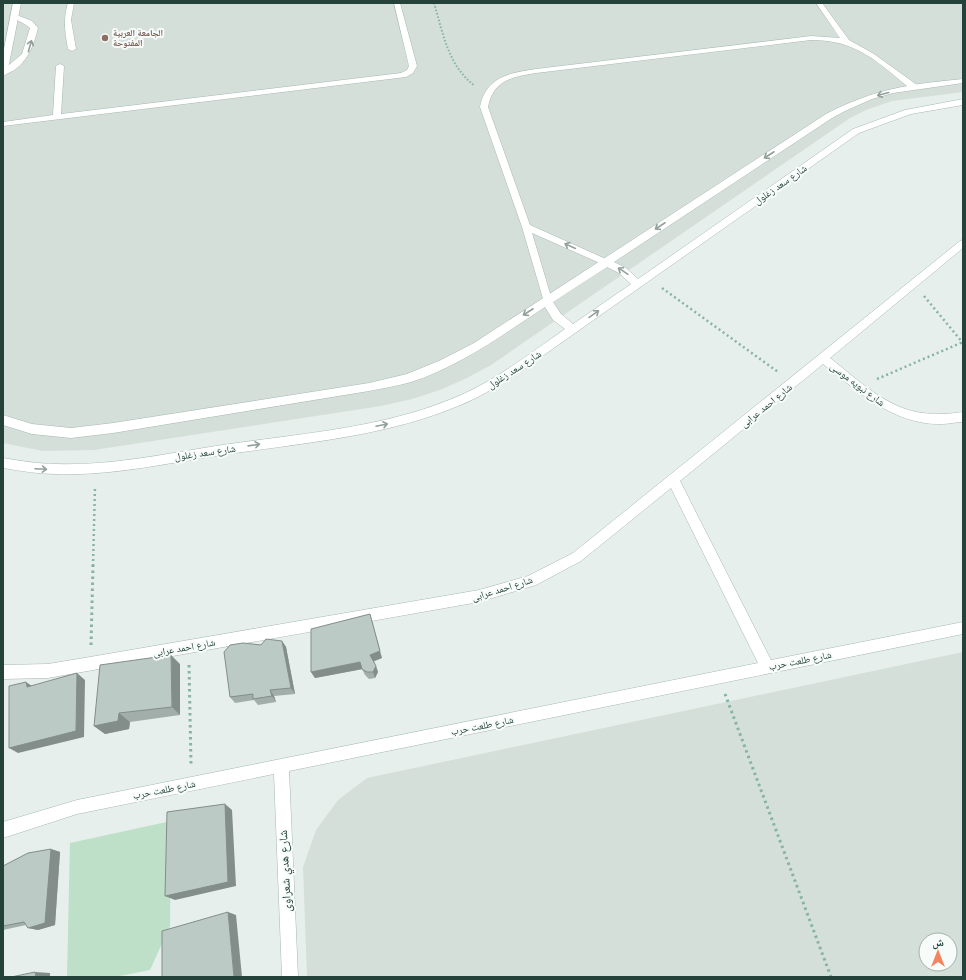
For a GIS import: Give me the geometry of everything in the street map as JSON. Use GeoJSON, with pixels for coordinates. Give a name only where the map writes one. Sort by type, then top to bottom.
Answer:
{"type":"FeatureCollection","features":[{"type":"Feature","properties":{"kind":"street"},"geometry":{"type":"LineString","coordinates":[[3,73],[17,3]]}},
{"type":"Feature","properties":{"kind":"street"},"geometry":{"type":"LineString","coordinates":[[3,420],[32,429],[71,433],[113,428],[369,387],[409,378],[445,363],[478,346],[828,116],[854,103],[882,93],[914,87],[963,81]]}},
{"type":"Feature","properties":{"kind":"street","name":"شارع سعد زغلول"},"geometry":{"type":"LineString","coordinates":[[3,463],[25,468],[55,470],[95,468],[348,432],[402,421],[445,406],[485,388],[573,329],[856,131],[879,120],[904,112],[931,106],[963,102]]}},
{"type":"Feature","properties":{"kind":"street","name":"شارع احمد عرابى"},"geometry":{"type":"LineString","coordinates":[[3,672],[48,671],[90,664],[479,596],[531,581],[577,557],[963,244]]}},
{"type":"Feature","properties":{"kind":"street"},"geometry":{"type":"LineString","coordinates":[[605,262],[618,267],[629,275],[637,284]]}},
{"type":"Feature","properties":{"kind":"street"},"geometry":{"type":"LineString","coordinates":[[547,300],[551,312],[560,321],[573,329]]}},
{"type":"Feature","properties":{"kind":"street","name":"شارع نبويه موسى"},"geometry":{"type":"LineString","coordinates":[[823,358],[894,410],[931,420],[950,420],[963,417]]}},
{"type":"Feature","properties":{"kind":"street"},"geometry":{"type":"LineString","coordinates":[[673,480],[767,667]]}},
{"type":"Feature","properties":{"kind":"street","name":"شارع طلعت حرب"},"geometry":{"type":"LineString","coordinates":[[3,830],[77,806],[963,628]]}},
{"type":"Feature","properties":{"kind":"street","name":"شارع هدي شعراوى"},"geometry":{"type":"LineString","coordinates":[[280,766],[290,977]]}},
{"type":"Feature","properties":{"kind":"lane"},"geometry":{"type":"LineString","coordinates":[[71,3],[69,9],[68,26],[72,49]]}},
{"type":"Feature","properties":{"kind":"lane"},"geometry":{"type":"LineString","coordinates":[[3,124],[403,75],[410,71],[413,66],[397,3]]}},
{"type":"Feature","properties":{"kind":"lane"},"geometry":{"type":"LineString","coordinates":[[819,3],[846,42]]}},
{"type":"Feature","properties":{"kind":"lane"},"geometry":{"type":"LineString","coordinates":[[3,73],[14,66],[29,50],[34,28],[30,23],[14,16]]}},
{"type":"Feature","properties":{"kind":"lane"},"geometry":{"type":"LineString","coordinates":[[547,300],[526,227],[484,106],[487,94],[498,82],[515,75],[536,71],[811,38],[829,38],[846,42],[863,50],[914,87]]}},
{"type":"Feature","properties":{"kind":"lane"},"geometry":{"type":"LineString","coordinates":[[57,118],[60,66]]}},
{"type":"Feature","properties":{"kind":"lane"},"geometry":{"type":"LineString","coordinates":[[526,227],[605,262]]}},
{"type":"Feature","properties":{"kind":"path"},"geometry":{"type":"LineString","coordinates":[[434,3],[454,66],[466,81],[487,94]]}},
{"type":"Feature","properties":{"kind":"path"},"geometry":{"type":"LineString","coordinates":[[647,277],[793,383]]}},
{"type":"Feature","properties":{"kind":"path"},"geometry":{"type":"LineString","coordinates":[[860,386],[963,343],[914,284]]}},
{"type":"Feature","properties":{"kind":"path"},"geometry":{"type":"LineString","coordinates":[[90,664],[95,468]]}},
{"type":"Feature","properties":{"kind":"path"},"geometry":{"type":"LineString","coordinates":[[189,646],[192,783]]}},
{"type":"Feature","properties":{"kind":"path"},"geometry":{"type":"LineString","coordinates":[[719,677],[831,977]]}},
{"type":"Feature","properties":{"kind":"shaded area"},"geometry":{"type":"Polygon","coordinates":[[[3,3],[963,3],[963,92],[892,101],[866,110],[850,118],[491,365],[440,390],[412,399],[381,406],[94,450],[43,451],[3,443],[3,3]]]}},
{"type":"Feature","properties":{"kind":"shaded area"},"geometry":{"type":"Polygon","coordinates":[[[963,652],[963,977],[307,977],[303,867],[316,830],[338,800],[367,778],[963,652]]]}},
{"type":"Feature","properties":{"kind":"green space"},"geometry":{"type":"Polygon","coordinates":[[[171,821],[170,926],[150,970],[115,977],[67,977],[70,843],[171,821]]]}},
{"type":"Feature","properties":{"kind":"building"},"geometry":{"type":"Polygon","coordinates":[[[370,614],[380,651],[370,655],[376,666],[373,672],[367,672],[362,669],[360,662],[311,672],[311,629],[370,614]]]}},
{"type":"Feature","properties":{"kind":"building"},"geometry":{"type":"Polygon","coordinates":[[[266,639],[282,641],[291,688],[270,690],[272,696],[253,699],[253,694],[230,697],[224,652],[230,645],[243,643],[261,645],[266,639]]]}},
{"type":"Feature","properties":{"kind":"building"},"geometry":{"type":"Polygon","coordinates":[[[171,655],[172,707],[119,713],[118,721],[94,726],[100,665],[171,655]]]}},
{"type":"Feature","properties":{"kind":"building"},"geometry":{"type":"Polygon","coordinates":[[[77,673],[76,731],[9,748],[9,686],[26,682],[27,687],[77,673]]]}},
{"type":"Feature","properties":{"kind":"building"},"geometry":{"type":"Polygon","coordinates":[[[225,804],[228,882],[165,896],[167,812],[225,804]]]}},
{"type":"Feature","properties":{"kind":"building"},"geometry":{"type":"Polygon","coordinates":[[[51,849],[45,923],[28,928],[24,922],[3,926],[3,866],[28,853],[51,849]]]}},
{"type":"Feature","properties":{"kind":"building"},"geometry":{"type":"Polygon","coordinates":[[[228,912],[234,977],[162,977],[162,931],[228,912]]]}},
{"type":"Feature","properties":{"kind":"building"},"geometry":{"type":"Polygon","coordinates":[[[35,972],[36,977],[11,977],[35,972]]]}},
{"type":"Feature","properties":{"kind":"place","name":"الجامعة العربية المفتوحة"},"geometry":{"type":"Point","coordinates":[105,38]}}]}
